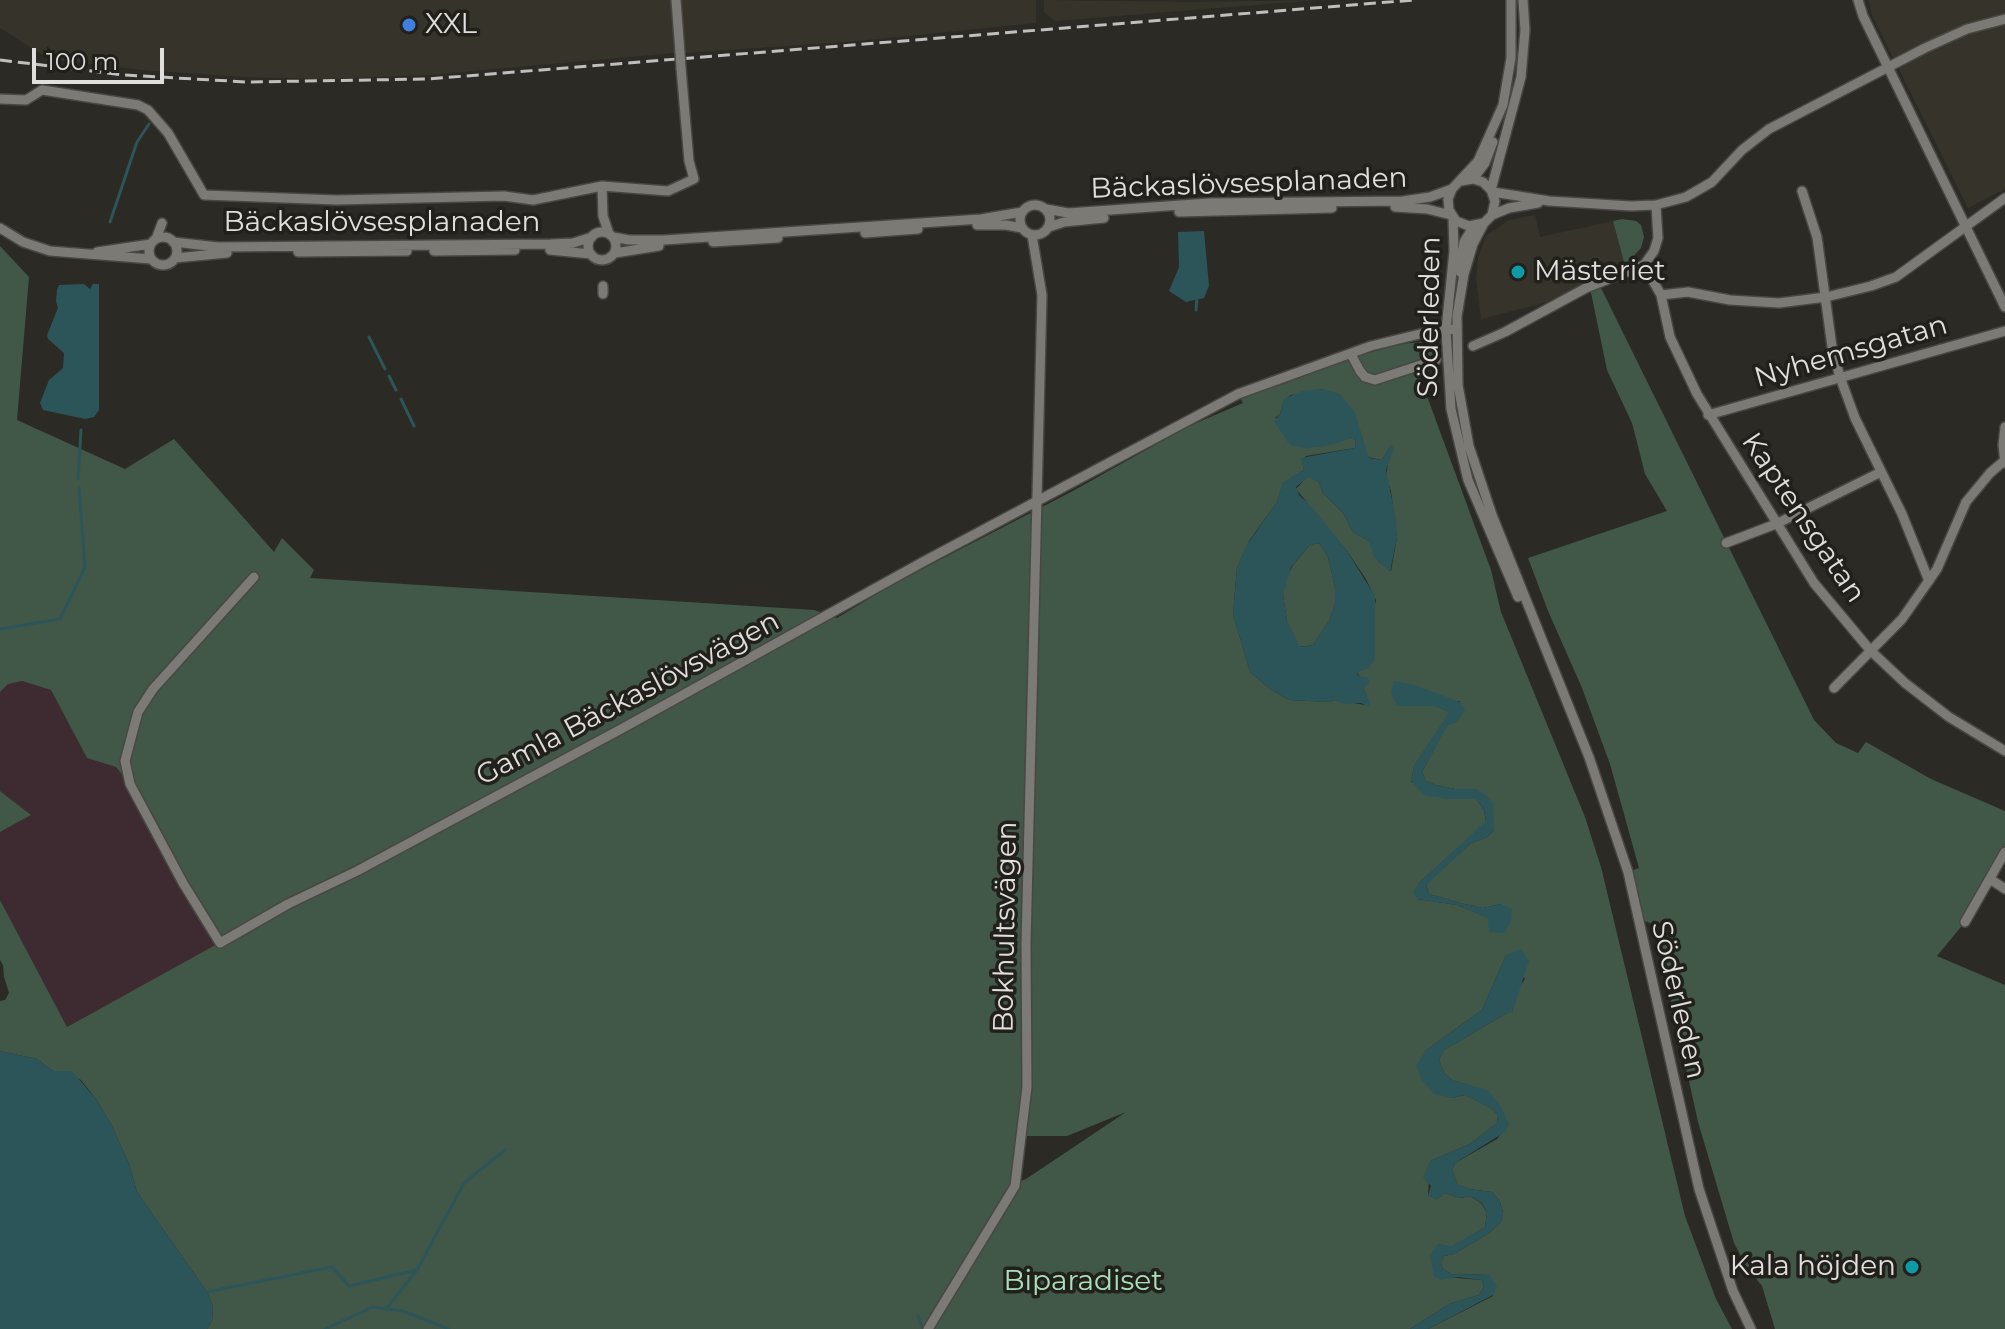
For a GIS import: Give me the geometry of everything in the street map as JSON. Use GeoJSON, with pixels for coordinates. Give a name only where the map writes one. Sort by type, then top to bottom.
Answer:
{"type":"FeatureCollection","features":[{"type":"Feature","properties":{"kind":"street"},"geometry":{"type":"LineString","coordinates":[[0,99],[26,100],[42,90],[138,105],[148,110],[168,133],[204,195],[337,200],[504,196],[533,200],[602,186],[668,191],[694,179],[689,161],[676,0]]}},
{"type":"Feature","properties":{"kind":"street"},"geometry":{"type":"LineString","coordinates":[[1473,179],[1489,155],[1507,88],[1511,58],[1511,0]]}},
{"type":"Feature","properties":{"kind":"street","name":"Söderleden"},"geometry":{"type":"LineString","coordinates":[[1452,330],[1468,259],[1483,221],[1495,206],[1492,191],[1518,91],[1525,30],[1523,0]]}},
{"type":"Feature","properties":{"kind":"street"},"geometry":{"type":"LineString","coordinates":[[1858,0],[1863,16],[2005,307]]}},
{"type":"Feature","properties":{"kind":"street"},"geometry":{"type":"LineString","coordinates":[[1461,181],[1473,179],[1483,182],[1492,191],[1549,201],[1631,206],[1656,205],[1686,197],[1705,187],[1758,135],[1944,38],[2005,19]]}},
{"type":"Feature","properties":{"kind":"street"},"geometry":{"type":"LineString","coordinates":[[1452,189],[1478,161],[1495,126]]}},
{"type":"Feature","properties":{"kind":"street"},"geometry":{"type":"LineString","coordinates":[[602,186],[603,216],[616,246],[615,253]]}},
{"type":"Feature","properties":{"kind":"street","name":"Söderleden"},"geometry":{"type":"LineString","coordinates":[[1452,189],[1448,199],[1455,241],[1452,330],[1458,385],[1472,455],[1492,515],[1589,757],[1628,872],[1699,1189],[1750,1328]]}},
{"type":"Feature","properties":{"kind":"street","name":"Bäckaslövsesplanaden"},"geometry":{"type":"LineString","coordinates":[[173,242],[187,246],[218,247],[539,244],[573,243],[594,235],[611,235],[629,240],[664,240],[981,219],[1022,212],[1032,204],[1068,213],[1209,203],[1403,201],[1430,197],[1452,189]]}},
{"type":"Feature","properties":{"kind":"street"},"geometry":{"type":"LineString","coordinates":[[1802,191],[1814,224],[1832,347],[1840,377],[1855,418],[1902,514],[1929,581]]}},
{"type":"Feature","properties":{"kind":"street"},"geometry":{"type":"LineString","coordinates":[[1661,295],[1688,292],[1730,300],[1779,303],[1826,297],[1871,286],[1896,277],[2005,198]]}},
{"type":"Feature","properties":{"kind":"street"},"geometry":{"type":"LineString","coordinates":[[1483,221],[1517,206],[1549,201]]}},
{"type":"Feature","properties":{"kind":"street"},"geometry":{"type":"LineString","coordinates":[[1473,346],[1586,288],[1644,265],[1657,244],[1656,205]]}},
{"type":"Feature","properties":{"kind":"street","name":"Bäckaslövsesplanaden"},"geometry":{"type":"LineString","coordinates":[[1041,232],[1059,223],[1097,218],[1253,209],[1398,207],[1427,209],[1452,216]]}},
{"type":"Feature","properties":{"kind":"street","name":"Bäckaslövsesplanaden"},"geometry":{"type":"LineString","coordinates":[[1041,232],[1051,219],[1046,209]]}},
{"type":"Feature","properties":{"kind":"street"},"geometry":{"type":"LineString","coordinates":[[1022,212],[1022,228],[1041,232]]}},
{"type":"Feature","properties":{"kind":"street"},"geometry":{"type":"LineString","coordinates":[[591,254],[588,247],[603,216]]}},
{"type":"Feature","properties":{"kind":"street","name":"Söderleden"},"geometry":{"type":"LineString","coordinates":[[1452,216],[1464,225],[1483,221]]}},
{"type":"Feature","properties":{"kind":"street"},"geometry":{"type":"LineString","coordinates":[[82,254],[153,242],[165,238],[173,242],[176,249],[175,258],[164,265],[151,259],[149,252],[153,242],[162,223]]}},
{"type":"Feature","properties":{"kind":"street","name":"Bäckaslövsesplanaden"},"geometry":{"type":"LineString","coordinates":[[175,258],[219,253],[549,250],[591,254],[603,260],[615,253],[651,246],[941,227],[1006,225],[1022,228]]}},
{"type":"Feature","properties":{"kind":"street"},"geometry":{"type":"LineString","coordinates":[[0,228],[37,247],[151,259]]}},
{"type":"Feature","properties":{"kind":"street","name":"Bokhultsvägen"},"geometry":{"type":"LineString","coordinates":[[928,1329],[1015,1186],[1027,1087],[1027,929],[1042,295],[1036,255],[1041,232]]}},
{"type":"Feature","properties":{"kind":"street","name":"Kaptensgatan"},"geometry":{"type":"LineString","coordinates":[[1644,265],[1661,295],[1677,356],[1708,415],[1814,583],[1870,650],[1926,700],[2005,751]]}},
{"type":"Feature","properties":{"kind":"street","name":"Gamla Bäckaslövsvägen"},"geometry":{"type":"LineString","coordinates":[[254,577],[153,689],[138,712],[125,761],[130,784],[183,883],[220,943],[1238,394],[1406,337],[1452,330]]}},
{"type":"Feature","properties":{"kind":"street","name":"Nyhemsgatan"},"geometry":{"type":"LineString","coordinates":[[1708,415],[2005,331]]}},
{"type":"Feature","properties":{"kind":"street"},"geometry":{"type":"LineString","coordinates":[[1351,354],[1365,377],[1375,380],[1436,360]]}},
{"type":"Feature","properties":{"kind":"street"},"geometry":{"type":"LineString","coordinates":[[1834,688],[1902,619],[1929,581],[1943,557],[1966,502],[1990,473],[2005,462],[2005,427]]}},
{"type":"Feature","properties":{"kind":"street"},"geometry":{"type":"LineString","coordinates":[[1726,543],[1776,524],[1881,472]]}},
{"type":"Feature","properties":{"kind":"street"},"geometry":{"type":"LineString","coordinates":[[1965,922],[2005,852]]}},
{"type":"Feature","properties":{"kind":"street"},"geometry":{"type":"LineString","coordinates":[[1990,879],[2005,889]]}},
{"type":"Feature","properties":{"kind":"shaded area"},"geometry":{"type":"Polygon","coordinates":[[[0,0],[1036,0],[1036,23],[857,41],[685,53],[677,17],[674,53],[427,75],[322,79],[142,70],[49,59],[0,28],[0,0]]]}},
{"type":"Feature","properties":{"kind":"shaded area"},"geometry":{"type":"Polygon","coordinates":[[[1044,0],[1318,0],[1055,21],[1044,12],[1044,0]]]}},
{"type":"Feature","properties":{"kind":"shaded area"},"geometry":{"type":"Polygon","coordinates":[[[1868,0],[2005,0],[2005,189],[1968,208],[1872,15],[1868,0]]]}},
{"type":"Feature","properties":{"kind":"shaded area"},"geometry":{"type":"Polygon","coordinates":[[[1535,215],[1540,237],[1613,221],[1625,266],[1544,303],[1481,319],[1476,279],[1478,258],[1486,236],[1509,220],[1535,215]]]}},
{"type":"Feature","properties":{"kind":"shaded area"},"geometry":{"type":"Polygon","coordinates":[[[22,681],[51,690],[87,758],[116,767],[130,784],[220,943],[67,1027],[0,900],[0,832],[31,815],[0,791],[0,686],[22,681]]]}},
{"type":"Feature","properties":{"kind":"green space"},"geometry":{"type":"Polygon","coordinates":[[[1622,219],[1641,225],[1644,237],[1641,248],[1625,266],[1613,221],[1622,219]]]}},
{"type":"Feature","properties":{"kind":"green space","name":"Biparadiset"},"geometry":{"type":"Polygon","coordinates":[[[0,246],[29,277],[17,420],[125,469],[174,439],[274,552],[282,538],[314,570],[310,578],[814,610],[837,618],[895,583],[1071,492],[1187,427],[1243,403],[1238,394],[1353,357],[1401,344],[1431,341],[1439,348],[1440,363],[1417,369],[1491,570],[1501,612],[1585,817],[1601,867],[1685,1216],[1716,1299],[1732,1329],[1428,1329],[1493,1296],[1489,1275],[1451,1274],[1443,1269],[1441,1263],[1444,1256],[1454,1254],[1501,1222],[1503,1212],[1492,1192],[1458,1185],[1452,1170],[1455,1163],[1497,1139],[1509,1124],[1487,1091],[1452,1080],[1444,1073],[1439,1060],[1444,1050],[1512,1013],[1518,989],[1525,979],[1506,955],[1482,1010],[1425,1051],[1452,1098],[1465,1095],[1498,1115],[1497,1123],[1470,1144],[1430,1161],[1428,1195],[1437,1199],[1445,1193],[1460,1198],[1470,1196],[1481,1203],[1487,1213],[1485,1227],[1452,1247],[1438,1244],[1434,1276],[1482,1280],[1484,1286],[1479,1295],[1449,1304],[1410,1329],[207,1329],[212,1321],[213,1306],[207,1292],[137,1192],[129,1164],[96,1099],[81,1080],[66,1072],[53,1071],[37,1059],[0,1051],[0,1001],[5,1000],[9,993],[0,960],[0,900],[67,1027],[219,943],[130,784],[116,767],[87,758],[51,690],[22,681],[8,684],[0,692],[0,246]],[[1323,389],[1291,395],[1284,400],[1280,414],[1275,418],[1347,439],[1353,438],[1355,448],[1306,456],[1302,461],[1304,470],[1283,483],[1277,502],[1249,541],[1237,568],[1233,614],[1250,672],[1270,689],[1289,700],[1335,700],[1365,705],[1367,697],[1363,688],[1367,677],[1360,678],[1357,672],[1376,600],[1347,551],[1296,489],[1308,476],[1319,482],[1323,493],[1343,513],[1353,532],[1369,541],[1378,561],[1391,571],[1397,537],[1386,477],[1391,445],[1382,460],[1367,457],[1362,436],[1323,389]],[[1460,701],[1397,706],[1435,706],[1450,712],[1414,766],[1411,782],[1449,799],[1476,799],[1484,810],[1486,822],[1419,883],[1417,899],[1457,905],[1489,918],[1489,932],[1501,904],[1483,908],[1460,903],[1429,894],[1426,884],[1471,843],[1486,838],[1494,830],[1476,789],[1436,785],[1426,781],[1422,772],[1447,725],[1457,721],[1460,701]],[[1126,1112],[1067,1136],[1021,1136],[1016,1183],[1126,1112]]]}},
{"type":"Feature","properties":{"kind":"green space"},"geometry":{"type":"Polygon","coordinates":[[[1600,286],[1814,720],[1836,743],[1858,753],[1866,742],[1931,779],[2005,811],[2005,852],[1965,922],[1937,956],[2005,985],[2005,1329],[1775,1329],[1762,1286],[1746,1266],[1734,1243],[1698,1122],[1658,926],[1637,918],[1628,872],[1639,868],[1610,764],[1528,558],[1667,511],[1645,474],[1632,423],[1607,370],[1590,288],[1600,286]]]}},
{"type":"Feature","properties":{"kind":"green space"},"geometry":{"type":"Polygon","coordinates":[[[1316,543],[1328,557],[1335,604],[1329,621],[1313,645],[1299,647],[1287,621],[1283,595],[1285,580],[1293,565],[1309,546],[1316,543]]]}},
{"type":"Feature","properties":{"kind":"green space"},"geometry":{"type":"Polygon","coordinates":[[[0,791],[31,815],[0,832],[0,791]]]}},
{"type":"Feature","properties":{"kind":"water"},"geometry":{"type":"Polygon","coordinates":[[[1204,231],[1209,286],[1204,298],[1186,302],[1169,291],[1179,267],[1178,232],[1204,231]]]}},
{"type":"Feature","properties":{"kind":"water"},"geometry":{"type":"Polygon","coordinates":[[[84,284],[90,289],[93,284],[99,284],[99,410],[94,417],[85,419],[43,410],[40,403],[49,380],[63,368],[64,353],[47,335],[58,308],[57,290],[59,285],[84,284]]]}},
{"type":"Feature","properties":{"kind":"water"},"geometry":{"type":"Polygon","coordinates":[[[1323,389],[1340,394],[1355,413],[1369,458],[1382,460],[1391,445],[1394,448],[1386,470],[1397,537],[1390,572],[1374,557],[1369,541],[1353,532],[1343,513],[1323,493],[1319,482],[1308,477],[1296,487],[1299,495],[1347,551],[1375,596],[1375,659],[1369,668],[1357,672],[1358,676],[1367,677],[1370,682],[1363,688],[1369,707],[1335,700],[1289,700],[1270,689],[1250,672],[1233,614],[1237,568],[1246,546],[1277,502],[1283,482],[1304,470],[1301,458],[1355,448],[1353,438],[1326,446],[1306,448],[1290,445],[1274,421],[1280,414],[1284,399],[1302,391],[1323,389]],[[1320,544],[1308,547],[1291,567],[1283,595],[1287,621],[1300,647],[1313,645],[1329,621],[1335,604],[1328,557],[1320,544]]]}},
{"type":"Feature","properties":{"kind":"water"},"geometry":{"type":"Polygon","coordinates":[[[1394,681],[1415,685],[1460,702],[1465,710],[1457,722],[1447,726],[1422,772],[1426,781],[1436,785],[1476,789],[1487,796],[1493,802],[1494,830],[1486,838],[1471,843],[1426,885],[1429,894],[1460,903],[1483,908],[1501,904],[1512,909],[1511,922],[1504,933],[1489,932],[1488,918],[1457,905],[1417,899],[1413,892],[1486,821],[1484,810],[1476,799],[1424,795],[1411,781],[1414,766],[1449,712],[1435,706],[1397,706],[1391,693],[1394,681]]]}},
{"type":"Feature","properties":{"kind":"water"},"geometry":{"type":"Polygon","coordinates":[[[1521,949],[1529,961],[1512,1013],[1444,1050],[1439,1060],[1444,1073],[1452,1080],[1487,1090],[1499,1103],[1509,1124],[1505,1132],[1455,1163],[1452,1170],[1458,1185],[1492,1192],[1499,1200],[1503,1213],[1501,1222],[1454,1254],[1444,1256],[1441,1263],[1443,1269],[1451,1274],[1489,1275],[1497,1286],[1493,1295],[1428,1329],[1410,1329],[1449,1304],[1479,1295],[1484,1286],[1482,1280],[1458,1277],[1441,1280],[1434,1276],[1430,1256],[1438,1244],[1452,1246],[1485,1227],[1487,1213],[1482,1203],[1470,1196],[1460,1198],[1445,1193],[1437,1199],[1428,1195],[1431,1186],[1423,1178],[1430,1161],[1470,1144],[1497,1123],[1498,1115],[1465,1095],[1452,1098],[1434,1094],[1422,1080],[1416,1066],[1425,1051],[1482,1010],[1506,955],[1521,949]]]}},
{"type":"Feature","properties":{"kind":"water"},"geometry":{"type":"Polygon","coordinates":[[[0,1051],[37,1059],[53,1071],[72,1071],[96,1099],[129,1164],[137,1192],[207,1292],[213,1306],[212,1321],[207,1329],[0,1329],[0,1051]]]}},
{"type":"Feature","properties":{"kind":"waterway"},"geometry":{"type":"LineString","coordinates":[[110,222],[137,142],[149,124]]}},
{"type":"Feature","properties":{"kind":"waterway"},"geometry":{"type":"LineString","coordinates":[[1196,310],[1197,298]]}},
{"type":"Feature","properties":{"kind":"waterway"},"geometry":{"type":"LineString","coordinates":[[369,337],[385,369]]}},
{"type":"Feature","properties":{"kind":"waterway"},"geometry":{"type":"LineString","coordinates":[[389,376],[396,390]]}},
{"type":"Feature","properties":{"kind":"waterway"},"geometry":{"type":"LineString","coordinates":[[401,399],[414,426]]}},
{"type":"Feature","properties":{"kind":"waterway"},"geometry":{"type":"LineString","coordinates":[[78,479],[81,430]]}},
{"type":"Feature","properties":{"kind":"waterway"},"geometry":{"type":"LineString","coordinates":[[0,629],[60,619],[85,567],[79,488]]}},
{"type":"Feature","properties":{"kind":"waterway"},"geometry":{"type":"LineString","coordinates":[[417,1270],[464,1183],[505,1150]]}},
{"type":"Feature","properties":{"kind":"waterway"},"geometry":{"type":"LineString","coordinates":[[207,1292],[332,1267],[349,1286],[417,1270],[386,1309]]}},
{"type":"Feature","properties":{"kind":"waterway"},"geometry":{"type":"LineString","coordinates":[[325,1329],[373,1307],[403,1311],[449,1329]]}},
{"type":"Feature","properties":{"kind":"waterway"},"geometry":{"type":"LineString","coordinates":[[918,1316],[923,1329]]}},
{"type":"Feature","properties":{"kind":"railway"},"geometry":{"type":"LineString","coordinates":[[0,60],[124,75],[247,82],[428,79],[1414,0]]}},
{"type":"Feature","properties":{"kind":"place","name":"XXL"},"geometry":{"type":"Point","coordinates":[409,25]}},
{"type":"Feature","properties":{"kind":"place","name":"Mästeriet"},"geometry":{"type":"Point","coordinates":[1518,272]}},
{"type":"Feature","properties":{"kind":"place","name":"Kala höjden"},"geometry":{"type":"Point","coordinates":[1912,1267]}}]}
